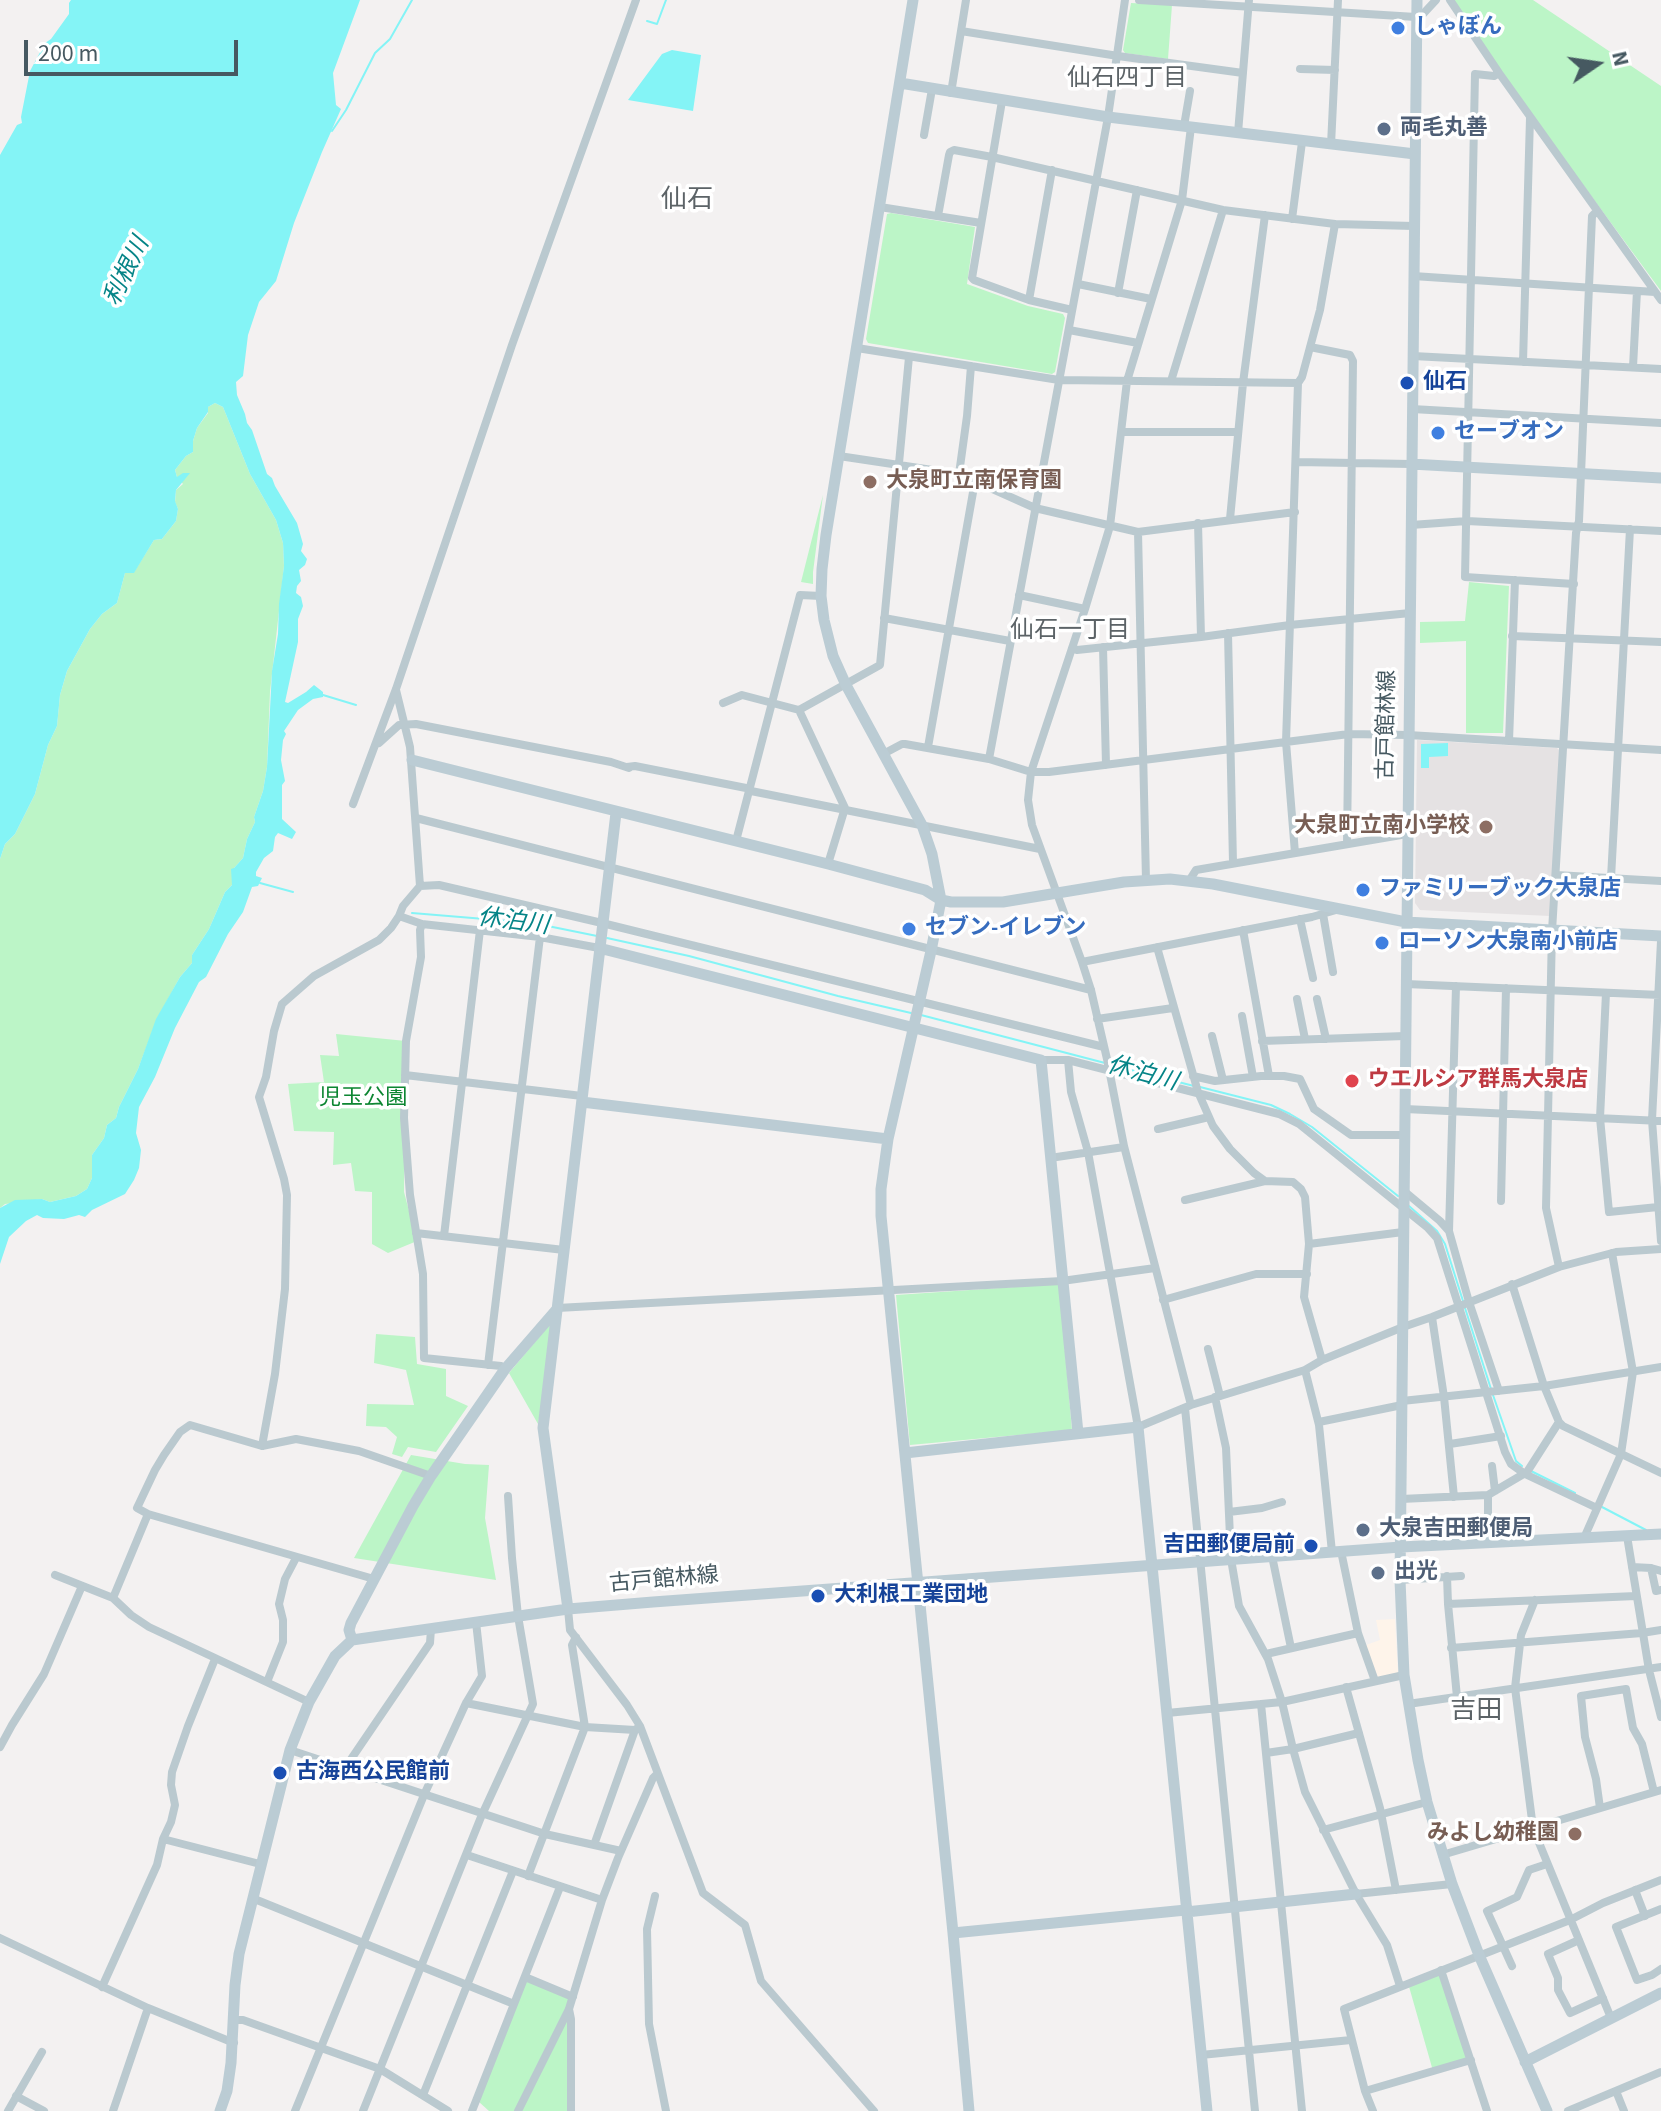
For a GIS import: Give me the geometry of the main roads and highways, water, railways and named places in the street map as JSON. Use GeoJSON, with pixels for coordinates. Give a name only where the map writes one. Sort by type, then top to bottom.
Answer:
{"type":"FeatureCollection","features":[{"type":"Feature","properties":{"kind":"water","name":"利根川"},"geometry":{"type":"Polygon","coordinates":[[[71,0],[360,0],[333,73],[336,105],[341,109],[294,223],[276,281],[259,302],[248,335],[243,376],[236,382],[237,395],[267,474],[297,523],[303,544],[301,551],[307,559],[299,570],[301,581],[296,593],[301,597],[303,606],[298,619],[298,642],[285,702],[314,685],[323,692],[323,697],[313,699],[298,710],[284,731],[282,819],[296,832],[292,839],[278,833],[275,837],[273,851],[264,858],[256,872],[256,876],[262,878],[258,886],[252,887],[243,912],[206,977],[199,982],[175,1028],[139,1107],[136,1133],[141,1150],[134,1180],[125,1194],[92,1210],[85,1217],[79,1215],[64,1219],[37,1215],[26,1221],[9,1237],[0,1264],[0,1208],[15,1200],[42,1199],[50,1202],[76,1196],[87,1189],[92,1178],[92,1155],[104,1138],[107,1125],[116,1118],[156,1019],[180,977],[192,963],[192,955],[209,929],[225,892],[232,885],[231,869],[243,858],[255,822],[267,767],[272,671],[284,566],[283,543],[276,520],[250,474],[223,407],[215,403],[208,407],[197,428],[193,452],[175,470],[177,477],[190,473],[176,490],[176,521],[162,539],[154,540],[134,573],[125,573],[117,603],[102,614],[90,629],[67,671],[60,695],[57,726],[48,745],[35,794],[15,834],[5,844],[0,859],[0,155],[17,125],[22,123],[30,71],[45,43],[69,14],[71,0]]]}},
{"type":"Feature","properties":{"kind":"water"},"geometry":{"type":"Polygon","coordinates":[[[672,50],[701,55],[693,111],[628,100],[662,54],[672,50]]]}},
{"type":"Feature","properties":{"kind":"water"},"geometry":{"type":"Polygon","coordinates":[[[1448,743],[1448,756],[1429,757],[1429,768],[1421,768],[1421,744],[1448,743]]]}},
{"type":"Feature","properties":{"kind":"waterway"},"geometry":{"type":"LineString","coordinates":[[332,131],[375,53],[390,39],[412,0]]}},
{"type":"Feature","properties":{"kind":"waterway"},"geometry":{"type":"LineString","coordinates":[[647,21],[657,24],[666,0]]}},
{"type":"Feature","properties":{"kind":"waterway"},"geometry":{"type":"LineString","coordinates":[[323,695],[356,705]]}},
{"type":"Feature","properties":{"kind":"waterway","name":"休泊川"},"geometry":{"type":"LineString","coordinates":[[260,883],[293,892]]}},
{"type":"Feature","properties":{"kind":"waterway","name":"休泊川"},"geometry":{"type":"LineString","coordinates":[[412,913],[533,923],[597,936]]}},
{"type":"Feature","properties":{"kind":"waterway","name":"休泊川"},"geometry":{"type":"LineString","coordinates":[[607,938],[911,1013]]}},
{"type":"Feature","properties":{"kind":"waterway","name":"休泊川"},"geometry":{"type":"LineString","coordinates":[[921,1015],[1105,1063]]}},
{"type":"Feature","properties":{"kind":"waterway","name":"休泊川"},"geometry":{"type":"LineString","coordinates":[[1111,1065],[1194,1086]]}},
{"type":"Feature","properties":{"kind":"waterway","name":"休泊川"},"geometry":{"type":"LineString","coordinates":[[1200,1087],[1271,1105],[1290,1114],[1312,1127],[1398,1196]]}},
{"type":"Feature","properties":{"kind":"waterway","name":"休泊川"},"geometry":{"type":"LineString","coordinates":[[1409,1206],[1437,1231],[1445,1244],[1463,1301]]}},
{"type":"Feature","properties":{"kind":"waterway","name":"休泊川"},"geometry":{"type":"LineString","coordinates":[[1465,1308],[1491,1389]]}},
{"type":"Feature","properties":{"kind":"waterway","name":"休泊川"},"geometry":{"type":"LineString","coordinates":[[1493,1395],[1516,1461],[1522,1466]]}},
{"type":"Feature","properties":{"kind":"waterway","name":"休泊川"},"geometry":{"type":"LineString","coordinates":[[1531,1471],[1575,1493]]}},
{"type":"Feature","properties":{"kind":"waterway","name":"休泊川"},"geometry":{"type":"LineString","coordinates":[[1602,1507],[1646,1530]]}},
{"type":"Feature","properties":{"kind":"place","name":"しゃぼん"},"geometry":{"type":"Point","coordinates":[1398,28]}},
{"type":"Feature","properties":{"kind":"place","name":"両毛丸善"},"geometry":{"type":"Point","coordinates":[1384,129]}},
{"type":"Feature","properties":{"kind":"place","name":"仙石"},"geometry":{"type":"Point","coordinates":[1407,383]}},
{"type":"Feature","properties":{"kind":"place","name":"セーブオン"},"geometry":{"type":"Point","coordinates":[1438,433]}},
{"type":"Feature","properties":{"kind":"place","name":"大泉町立南保育園"},"geometry":{"type":"Point","coordinates":[870,482]}},
{"type":"Feature","properties":{"kind":"place","name":"大泉町立南小学校"},"geometry":{"type":"Point","coordinates":[1486,827]}},
{"type":"Feature","properties":{"kind":"place","name":"ファミリーブック大泉店"},"geometry":{"type":"Point","coordinates":[1363,890]}},
{"type":"Feature","properties":{"kind":"place","name":"セブン-イレブン"},"geometry":{"type":"Point","coordinates":[909,929]}},
{"type":"Feature","properties":{"kind":"place","name":"ローソン大泉南小前店"},"geometry":{"type":"Point","coordinates":[1382,943]}},
{"type":"Feature","properties":{"kind":"place","name":"ウエルシア群馬大泉店"},"geometry":{"type":"Point","coordinates":[1352,1081]}},
{"type":"Feature","properties":{"kind":"place","name":"大泉吉田郵便局"},"geometry":{"type":"Point","coordinates":[1363,1530]}},
{"type":"Feature","properties":{"kind":"place","name":"吉田郵便局前"},"geometry":{"type":"Point","coordinates":[1311,1546]}},
{"type":"Feature","properties":{"kind":"place","name":"出光"},"geometry":{"type":"Point","coordinates":[1378,1573]}},
{"type":"Feature","properties":{"kind":"place","name":"大利根工業団地"},"geometry":{"type":"Point","coordinates":[818,1596]}},
{"type":"Feature","properties":{"kind":"place","name":"古海西公民館前"},"geometry":{"type":"Point","coordinates":[280,1773]}},
{"type":"Feature","properties":{"kind":"place","name":"みよし幼稚園"},"geometry":{"type":"Point","coordinates":[1575,1834]}},
{"type":"Feature","properties":{"kind":"district","name":"仙石四丁目"},"geometry":{"type":"Point","coordinates":[1127,80]}},
{"type":"Feature","properties":{"kind":"district","name":"仙石"},"geometry":{"type":"Point","coordinates":[687,201]}},
{"type":"Feature","properties":{"kind":"district","name":"仙石一丁目"},"geometry":{"type":"Point","coordinates":[1070,632]}},
{"type":"Feature","properties":{"kind":"district","name":"吉田"},"geometry":{"type":"Point","coordinates":[1476,1712]}},
{"type":"Feature","properties":{"kind":"park label","name":"児玉公園"},"geometry":{"type":"Point","coordinates":[363,1099]}}]}
